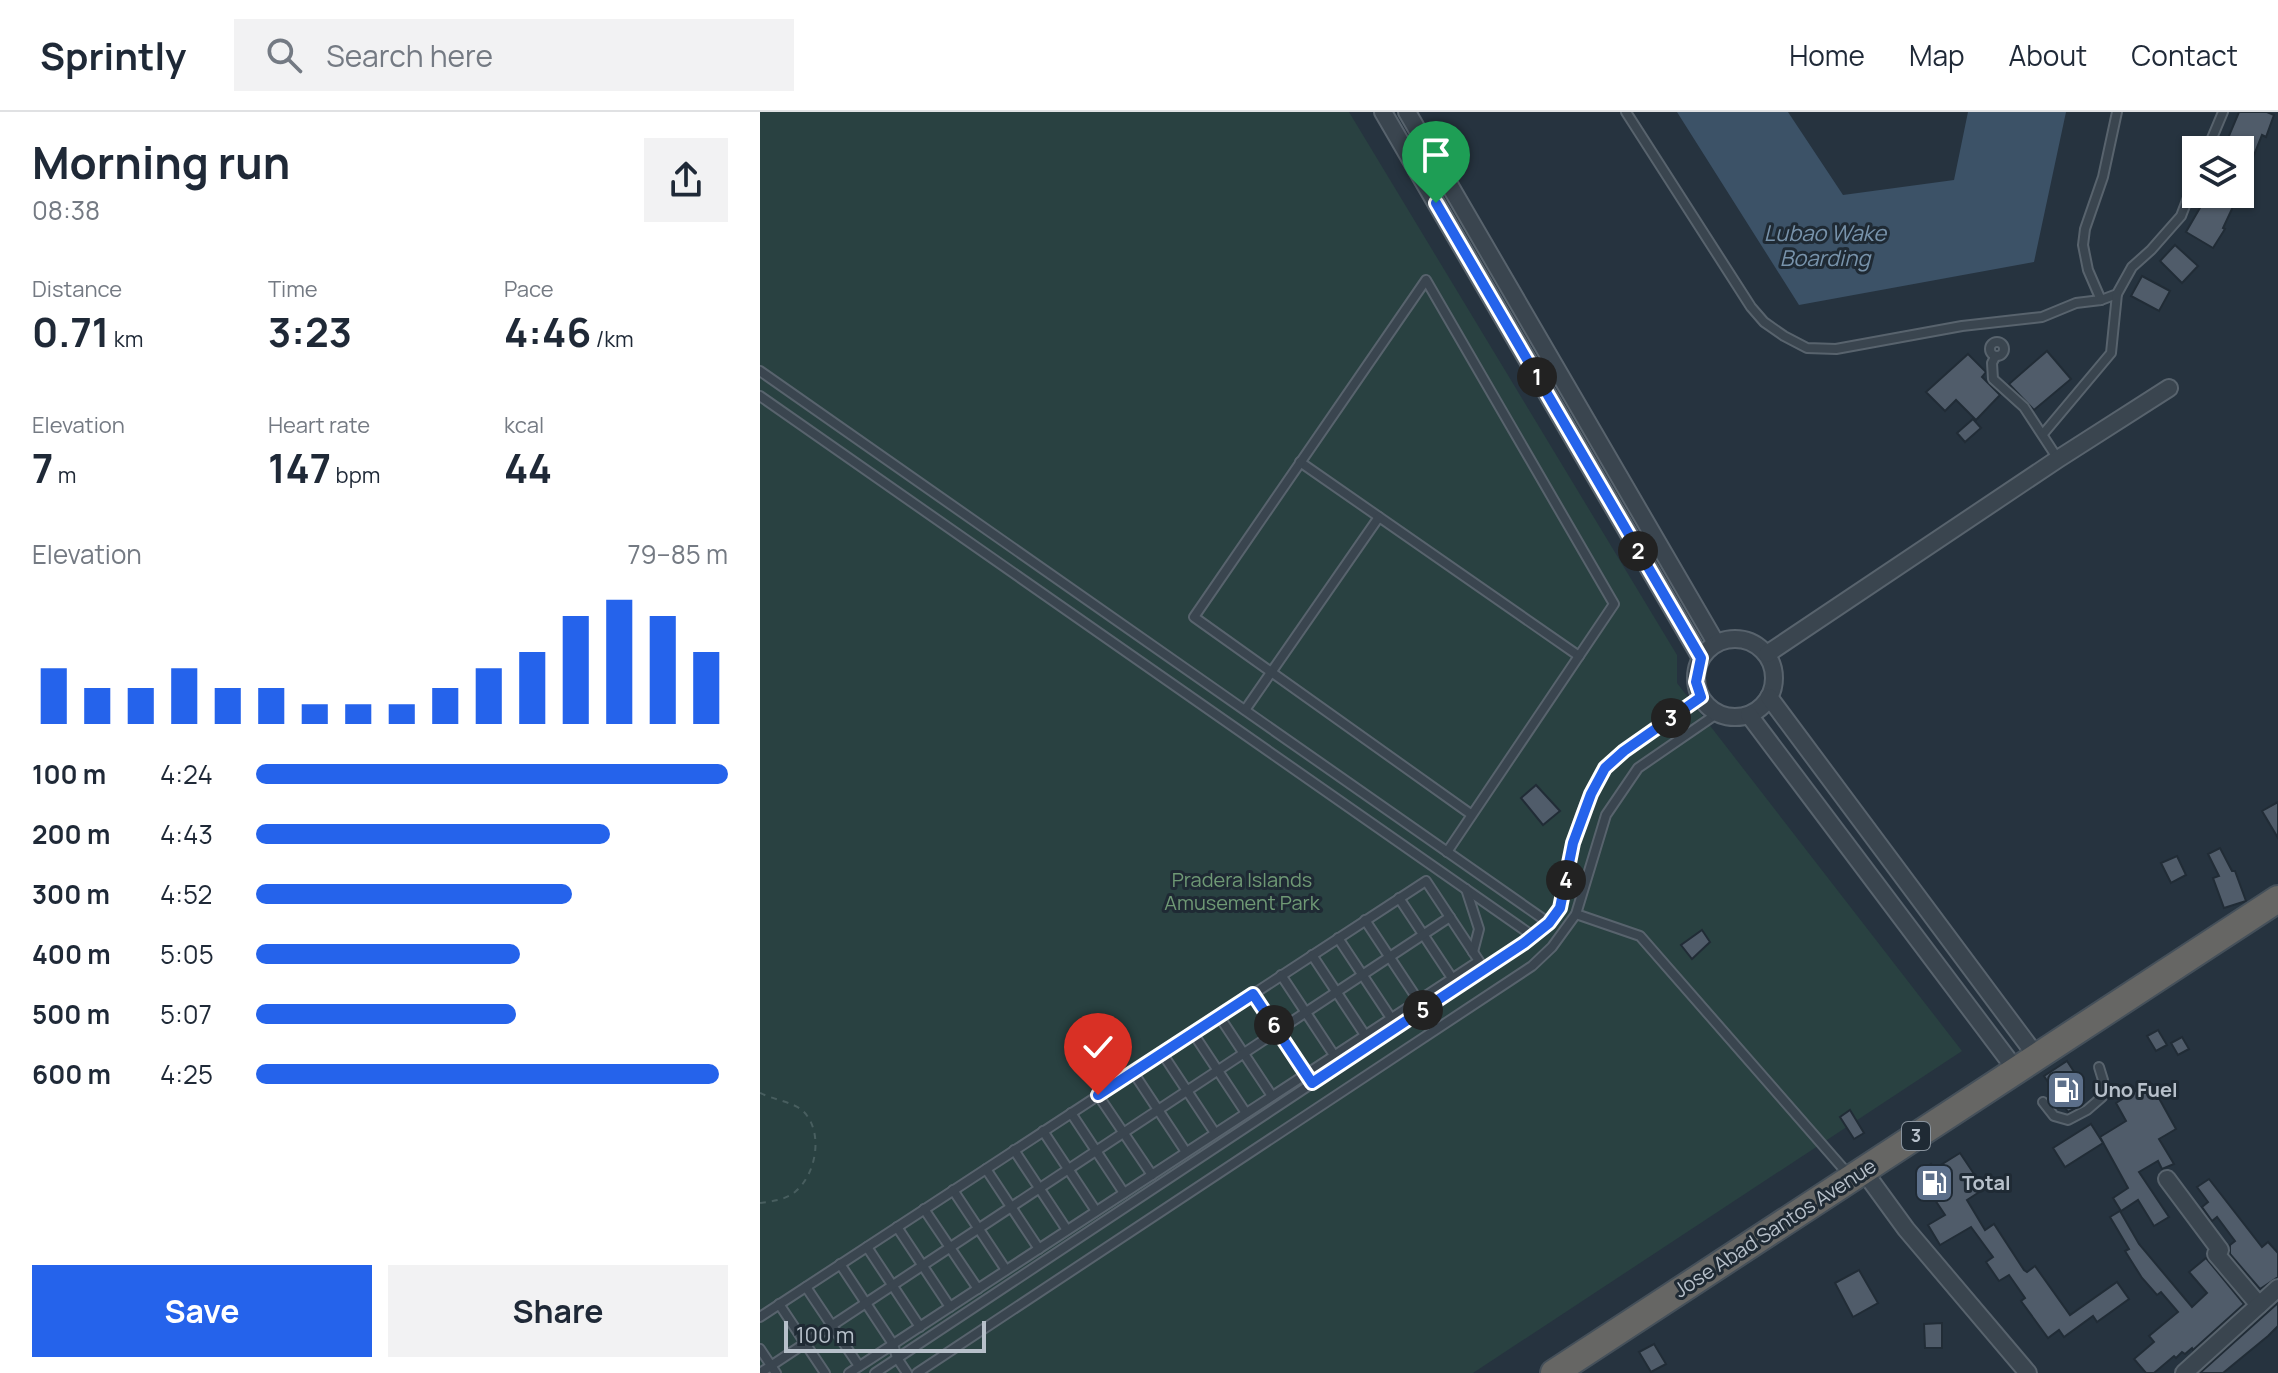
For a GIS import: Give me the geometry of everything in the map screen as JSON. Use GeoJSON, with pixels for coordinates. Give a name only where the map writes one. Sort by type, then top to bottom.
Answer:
{"type":"FeatureCollection","features":[{"type":"Feature","properties":{"kind":"highway","name":"Jose Abad Santos Avenue"},"geometry":{"type":"LineString","coordinates":[[1554,1373],[2278,899]]}},
{"type":"Feature","properties":{"kind":"street"},"geometry":{"type":"LineString","coordinates":[[1383,112],[1701,658]]}},
{"type":"Feature","properties":{"kind":"street"},"geometry":{"type":"LineString","coordinates":[[1407,112],[1716,643]]}},
{"type":"Feature","properties":{"kind":"street"},"geometry":{"type":"LineString","coordinates":[[1767,654],[2169,388]]}},
{"type":"Feature","properties":{"kind":"street"},"geometry":{"type":"LineString","coordinates":[[1738,639],[1759,647],[1767,654],[1774,676],[1769,697],[1764,705],[1749,715],[1738,717],[1718,713],[1701,697],[1696,682],[1701,658],[1716,643],[1738,639]]}},
{"type":"Feature","properties":{"kind":"street"},"geometry":{"type":"LineString","coordinates":[[1769,697],[1959,952],[2027,1063]]}},
{"type":"Feature","properties":{"kind":"street"},"geometry":{"type":"LineString","coordinates":[[1749,715],[1940,967],[2027,1063]]}},
{"type":"Feature","properties":{"kind":"street"},"geometry":{"type":"LineString","coordinates":[[1940,967],[1959,952]]}},
{"type":"Feature","properties":{"kind":"street"},"geometry":{"type":"LineString","coordinates":[[1857,1174],[2028,1373]]}},
{"type":"Feature","properties":{"kind":"street"},"geometry":{"type":"LineString","coordinates":[[2167,1179],[2220,1250],[2216,1254],[2259,1305]]}},
{"type":"Feature","properties":{"kind":"street"},"geometry":{"type":"LineString","coordinates":[[2184,1373],[2278,1288]]}},
{"type":"Feature","properties":{"kind":"lane"},"geometry":{"type":"LineString","coordinates":[[1626,112],[1751,307],[1764,322],[1807,348],[1836,349],[2042,317],[2076,303],[2101,300],[2117,294]]}},
{"type":"Feature","properties":{"kind":"lane"},"geometry":{"type":"LineString","coordinates":[[2101,300],[2088,270],[2083,245],[2085,229],[2103,177],[2117,112]]}},
{"type":"Feature","properties":{"kind":"lane"},"geometry":{"type":"LineString","coordinates":[[2213,136],[2223,112]]}},
{"type":"Feature","properties":{"kind":"lane"},"geometry":{"type":"LineString","coordinates":[[2043,434],[2111,353],[2117,294],[2132,267],[2151,250],[2181,216],[2184,208]]}},
{"type":"Feature","properties":{"kind":"lane"},"geometry":{"type":"LineString","coordinates":[[1447,852],[1472,815],[1614,604],[1426,280],[1194,617],[1472,815]]}},
{"type":"Feature","properties":{"kind":"lane"},"geometry":{"type":"LineString","coordinates":[[1997,322],[1997,342],[1990,349],[1995,357],[1992,363],[1993,379],[2024,407],[2058,459]]}},
{"type":"Feature","properties":{"kind":"lane"},"geometry":{"type":"LineString","coordinates":[[760,371],[1549,923]]}},
{"type":"Feature","properties":{"kind":"lane"},"geometry":{"type":"LineString","coordinates":[[760,396],[1533,936]]}},
{"type":"Feature","properties":{"kind":"lane"},"geometry":{"type":"LineString","coordinates":[[1300,462],[1579,656]]}},
{"type":"Feature","properties":{"kind":"lane"},"geometry":{"type":"LineString","coordinates":[[1245,710],[1379,517]]}},
{"type":"Feature","properties":{"kind":"lane"},"geometry":{"type":"LineString","coordinates":[[875,1373],[1549,923],[1560,908],[1581,818],[1605,768],[1701,697]]}},
{"type":"Feature","properties":{"kind":"lane"},"geometry":{"type":"LineString","coordinates":[[917,1373],[1532,966],[1552,947],[1576,914],[1606,815],[1629,779],[1638,768],[1718,713]]}},
{"type":"Feature","properties":{"kind":"lane"},"geometry":{"type":"LineString","coordinates":[[760,1317],[1426,881],[1479,961],[849,1373]]}},
{"type":"Feature","properties":{"kind":"lane"},"geometry":{"type":"LineString","coordinates":[[1466,889],[1479,929],[1473,952]]}},
{"type":"Feature","properties":{"kind":"lane"},"geometry":{"type":"LineString","coordinates":[[1399,898],[1452,978]]}},
{"type":"Feature","properties":{"kind":"lane"},"geometry":{"type":"LineString","coordinates":[[1576,914],[1640,936],[1857,1174]]}},
{"type":"Feature","properties":{"kind":"lane"},"geometry":{"type":"LineString","coordinates":[[760,1373],[774,1369],[805,1343],[1450,917]]}},
{"type":"Feature","properties":{"kind":"lane"},"geometry":{"type":"LineString","coordinates":[[1365,920],[1418,1000]]}},
{"type":"Feature","properties":{"kind":"lane"},"geometry":{"type":"LineString","coordinates":[[1338,938],[1391,1018]]}},
{"type":"Feature","properties":{"kind":"lane"},"geometry":{"type":"LineString","coordinates":[[1312,955],[1365,1035]]}},
{"type":"Feature","properties":{"kind":"lane"},"geometry":{"type":"LineString","coordinates":[[1281,975],[1334,1055]]}},
{"type":"Feature","properties":{"kind":"lane"},"geometry":{"type":"LineString","coordinates":[[1253,994],[1312,1083]]}},
{"type":"Feature","properties":{"kind":"lane"},"geometry":{"type":"LineString","coordinates":[[1219,1016],[1272,1096]]}},
{"type":"Feature","properties":{"kind":"lane"},"geometry":{"type":"LineString","coordinates":[[1193,1033],[1246,1113]]}},
{"type":"Feature","properties":{"kind":"lane"},"geometry":{"type":"LineString","coordinates":[[1162,1053],[1215,1133]]}},
{"type":"Feature","properties":{"kind":"lane"},"geometry":{"type":"LineString","coordinates":[[2043,1102],[2054,1116],[2068,1120],[2087,1110],[2102,1097],[2103,1080],[2099,1067]]}},
{"type":"Feature","properties":{"kind":"lane"},"geometry":{"type":"LineString","coordinates":[[1133,1072],[1186,1152]]}},
{"type":"Feature","properties":{"kind":"lane"},"geometry":{"type":"LineString","coordinates":[[1098,1095],[1152,1175]]}},
{"type":"Feature","properties":{"kind":"lane"},"geometry":{"type":"LineString","coordinates":[[1071,1113],[1124,1193]]}},
{"type":"Feature","properties":{"kind":"lane"},"geometry":{"type":"LineString","coordinates":[[1043,1131],[1096,1211]]}},
{"type":"Feature","properties":{"kind":"lane"},"geometry":{"type":"LineString","coordinates":[[1014,1150],[1067,1230]]}},
{"type":"Feature","properties":{"kind":"lane"},"geometry":{"type":"LineString","coordinates":[[986,1169],[1039,1249]]}},
{"type":"Feature","properties":{"kind":"lane"},"geometry":{"type":"LineString","coordinates":[[953,1190],[1006,1270]]}},
{"type":"Feature","properties":{"kind":"lane"},"geometry":{"type":"LineString","coordinates":[[924,1209],[978,1289]]}},
{"type":"Feature","properties":{"kind":"lane"},"geometry":{"type":"LineString","coordinates":[[897,1227],[950,1307]]}},
{"type":"Feature","properties":{"kind":"lane"},"geometry":{"type":"LineString","coordinates":[[867,1247],[920,1327]]}},
{"type":"Feature","properties":{"kind":"lane"},"geometry":{"type":"LineString","coordinates":[[840,1264],[893,1344],[897,1358],[907,1373]]}},
{"type":"Feature","properties":{"kind":"lane"},"geometry":{"type":"LineString","coordinates":[[806,1287],[859,1366]]}},
{"type":"Feature","properties":{"kind":"lane"},"geometry":{"type":"LineString","coordinates":[[779,1304],[825,1373]]}},
{"type":"Feature","properties":{"kind":"lane"},"geometry":{"type":"LineString","coordinates":[[760,1349],[774,1369]]}},
{"type":"Feature","properties":{"kind":"path"},"geometry":{"type":"LineString","coordinates":[[760,1093],[801,1109],[814,1129],[815,1153],[810,1173],[796,1191],[780,1200],[760,1203]]}},
{"type":"Feature","properties":{"kind":"green space","name":"Pradera Islands Amusement Park"},"geometry":{"type":"Polygon","coordinates":[[[760,112],[1349,112],[1677,655],[1677,683],[1962,1051],[1473,1373],[760,1373],[760,112]]]}},
{"type":"Feature","properties":{"kind":"water","name":"Lubao Wake Boarding"},"geometry":{"type":"Polygon","coordinates":[[[1677,112],[1788,112],[1843,195],[1954,180],[1968,112],[2066,112],[2034,262],[1799,305],[1677,112]]]}},
{"type":"Feature","properties":{"kind":"building"},"geometry":{"type":"Polygon","coordinates":[[[2239,112],[2274,115],[2266,137],[2262,135],[2254,155],[2254,136],[2229,136],[2239,112]]]}},
{"type":"Feature","properties":{"kind":"building"},"geometry":{"type":"Polygon","coordinates":[[[2200,208],[2232,208],[2225,229],[2213,248],[2186,232],[2200,208]]]}},
{"type":"Feature","properties":{"kind":"building"},"geometry":{"type":"Polygon","coordinates":[[[2175,245],[2198,266],[2182,283],[2160,261],[2175,245]]]}},
{"type":"Feature","properties":{"kind":"building"},"geometry":{"type":"Polygon","coordinates":[[[2142,276],[2170,291],[2159,311],[2131,296],[2142,276]]]}},
{"type":"Feature","properties":{"kind":"building"},"geometry":{"type":"Polygon","coordinates":[[[2047,351],[2071,379],[2034,410],[2009,384],[2047,351]]]}},
{"type":"Feature","properties":{"kind":"building"},"geometry":{"type":"Polygon","coordinates":[[[1968,354],[1986,372],[1982,377],[2000,395],[1976,420],[1956,400],[1945,411],[1926,392],[1968,354]]]}},
{"type":"Feature","properties":{"kind":"building"},"geometry":{"type":"Polygon","coordinates":[[[1973,419],[1981,428],[1965,442],[1957,433],[1973,419]]]}},
{"type":"Feature","properties":{"kind":"building"},"geometry":{"type":"Polygon","coordinates":[[[1536,785],[1560,811],[1543,825],[1521,798],[1536,785]]]}},
{"type":"Feature","properties":{"kind":"building"},"geometry":{"type":"Polygon","coordinates":[[[2278,802],[2278,838],[2262,811],[2278,802]]]}},
{"type":"Feature","properties":{"kind":"building"},"geometry":{"type":"Polygon","coordinates":[[[2220,848],[2232,871],[2235,871],[2246,901],[2224,908],[2213,878],[2219,876],[2208,854],[2220,848]]]}},
{"type":"Feature","properties":{"kind":"building"},"geometry":{"type":"Polygon","coordinates":[[[2177,856],[2186,875],[2171,883],[2161,863],[2177,856]]]}},
{"type":"Feature","properties":{"kind":"building"},"geometry":{"type":"Polygon","coordinates":[[[1702,930],[1710,942],[1692,959],[1681,945],[1702,930]]]}},
{"type":"Feature","properties":{"kind":"building"},"geometry":{"type":"Polygon","coordinates":[[[2158,1030],[2167,1045],[2156,1051],[2147,1036],[2158,1030]]]}},
{"type":"Feature","properties":{"kind":"building"},"geometry":{"type":"Polygon","coordinates":[[[2182,1037],[2189,1049],[2178,1055],[2171,1043],[2182,1037]]]}},
{"type":"Feature","properties":{"kind":"building","name":"Uno Fuel"},"geometry":{"type":"Polygon","coordinates":[[[2067,1061],[2084,1087],[2074,1093],[2082,1105],[2068,1112],[2044,1076],[2067,1061]]]}},
{"type":"Feature","properties":{"kind":"building"},"geometry":{"type":"Polygon","coordinates":[[[2150,1082],[2176,1129],[2159,1139],[2174,1164],[2162,1169],[2158,1161],[2139,1172],[2169,1217],[2154,1226],[2138,1200],[2121,1211],[2113,1198],[2128,1188],[2100,1137],[2126,1121],[2116,1103],[2150,1082]]]}},
{"type":"Feature","properties":{"kind":"building"},"geometry":{"type":"Polygon","coordinates":[[[1850,1110],[1864,1133],[1854,1139],[1840,1117],[1850,1110]]]}},
{"type":"Feature","properties":{"kind":"building"},"geometry":{"type":"Polygon","coordinates":[[[2091,1124],[2103,1143],[2065,1167],[2053,1148],[2091,1124]]]}},
{"type":"Feature","properties":{"kind":"building"},"geometry":{"type":"Polygon","coordinates":[[[1960,1153],[1984,1189],[1967,1200],[1985,1230],[1994,1224],[2024,1270],[2027,1272],[2035,1266],[2070,1315],[2117,1282],[2129,1299],[2097,1322],[2093,1316],[2064,1337],[2059,1330],[2048,1338],[2021,1301],[2025,1298],[2009,1275],[1999,1281],[1986,1262],[1993,1257],[1971,1227],[1940,1245],[1928,1225],[1945,1215],[1917,1173],[1931,1164],[1934,1169],[1960,1153]]]}},
{"type":"Feature","properties":{"kind":"building"},"geometry":{"type":"Polygon","coordinates":[[[2209,1179],[2262,1247],[2268,1242],[2278,1253],[2278,1277],[2260,1289],[2230,1254],[2230,1245],[2235,1241],[2217,1217],[2212,1221],[2202,1207],[2208,1202],[2197,1187],[2209,1179]]]}},
{"type":"Feature","properties":{"kind":"building"},"geometry":{"type":"Polygon","coordinates":[[[2120,1211],[2139,1244],[2192,1307],[2207,1293],[2189,1272],[2206,1258],[2244,1304],[2193,1350],[2185,1354],[2182,1352],[2176,1358],[2174,1356],[2154,1373],[2146,1373],[2134,1359],[2154,1342],[2149,1336],[2178,1312],[2161,1292],[2157,1295],[2142,1278],[2125,1251],[2129,1249],[2110,1217],[2120,1211]]]}},
{"type":"Feature","properties":{"kind":"building"},"geometry":{"type":"Polygon","coordinates":[[[1859,1270],[1878,1303],[1853,1317],[1835,1283],[1859,1270]]]}},
{"type":"Feature","properties":{"kind":"building"},"geometry":{"type":"Polygon","coordinates":[[[2278,1303],[2278,1326],[2268,1336],[2223,1373],[2200,1373],[2278,1303]]]}},
{"type":"Feature","properties":{"kind":"building"},"geometry":{"type":"Polygon","coordinates":[[[1942,1323],[1942,1348],[1925,1348],[1924,1324],[1942,1323]]]}},
{"type":"Feature","properties":{"kind":"building"},"geometry":{"type":"Polygon","coordinates":[[[1654,1344],[1666,1364],[1651,1372],[1639,1352],[1654,1344]]]}},
{"type":"Feature","properties":{"kind":"place","name":"Uno Fuel"},"geometry":{"type":"Point","coordinates":[2066,1090]}},
{"type":"Feature","properties":{"kind":"place","name":"Total"},"geometry":{"type":"Point","coordinates":[1934,1183]}},
{"type":"Feature","properties":{"kind":"route"},"geometry":{"type":"LineString","coordinates":[[1098,1095],[1253,994],[1312,1083],[1524,943],[1549,923],[1560,908],[1581,818],[1605,768],[1701,697],[1696,670],[1701,658],[1436,203]]}}]}
